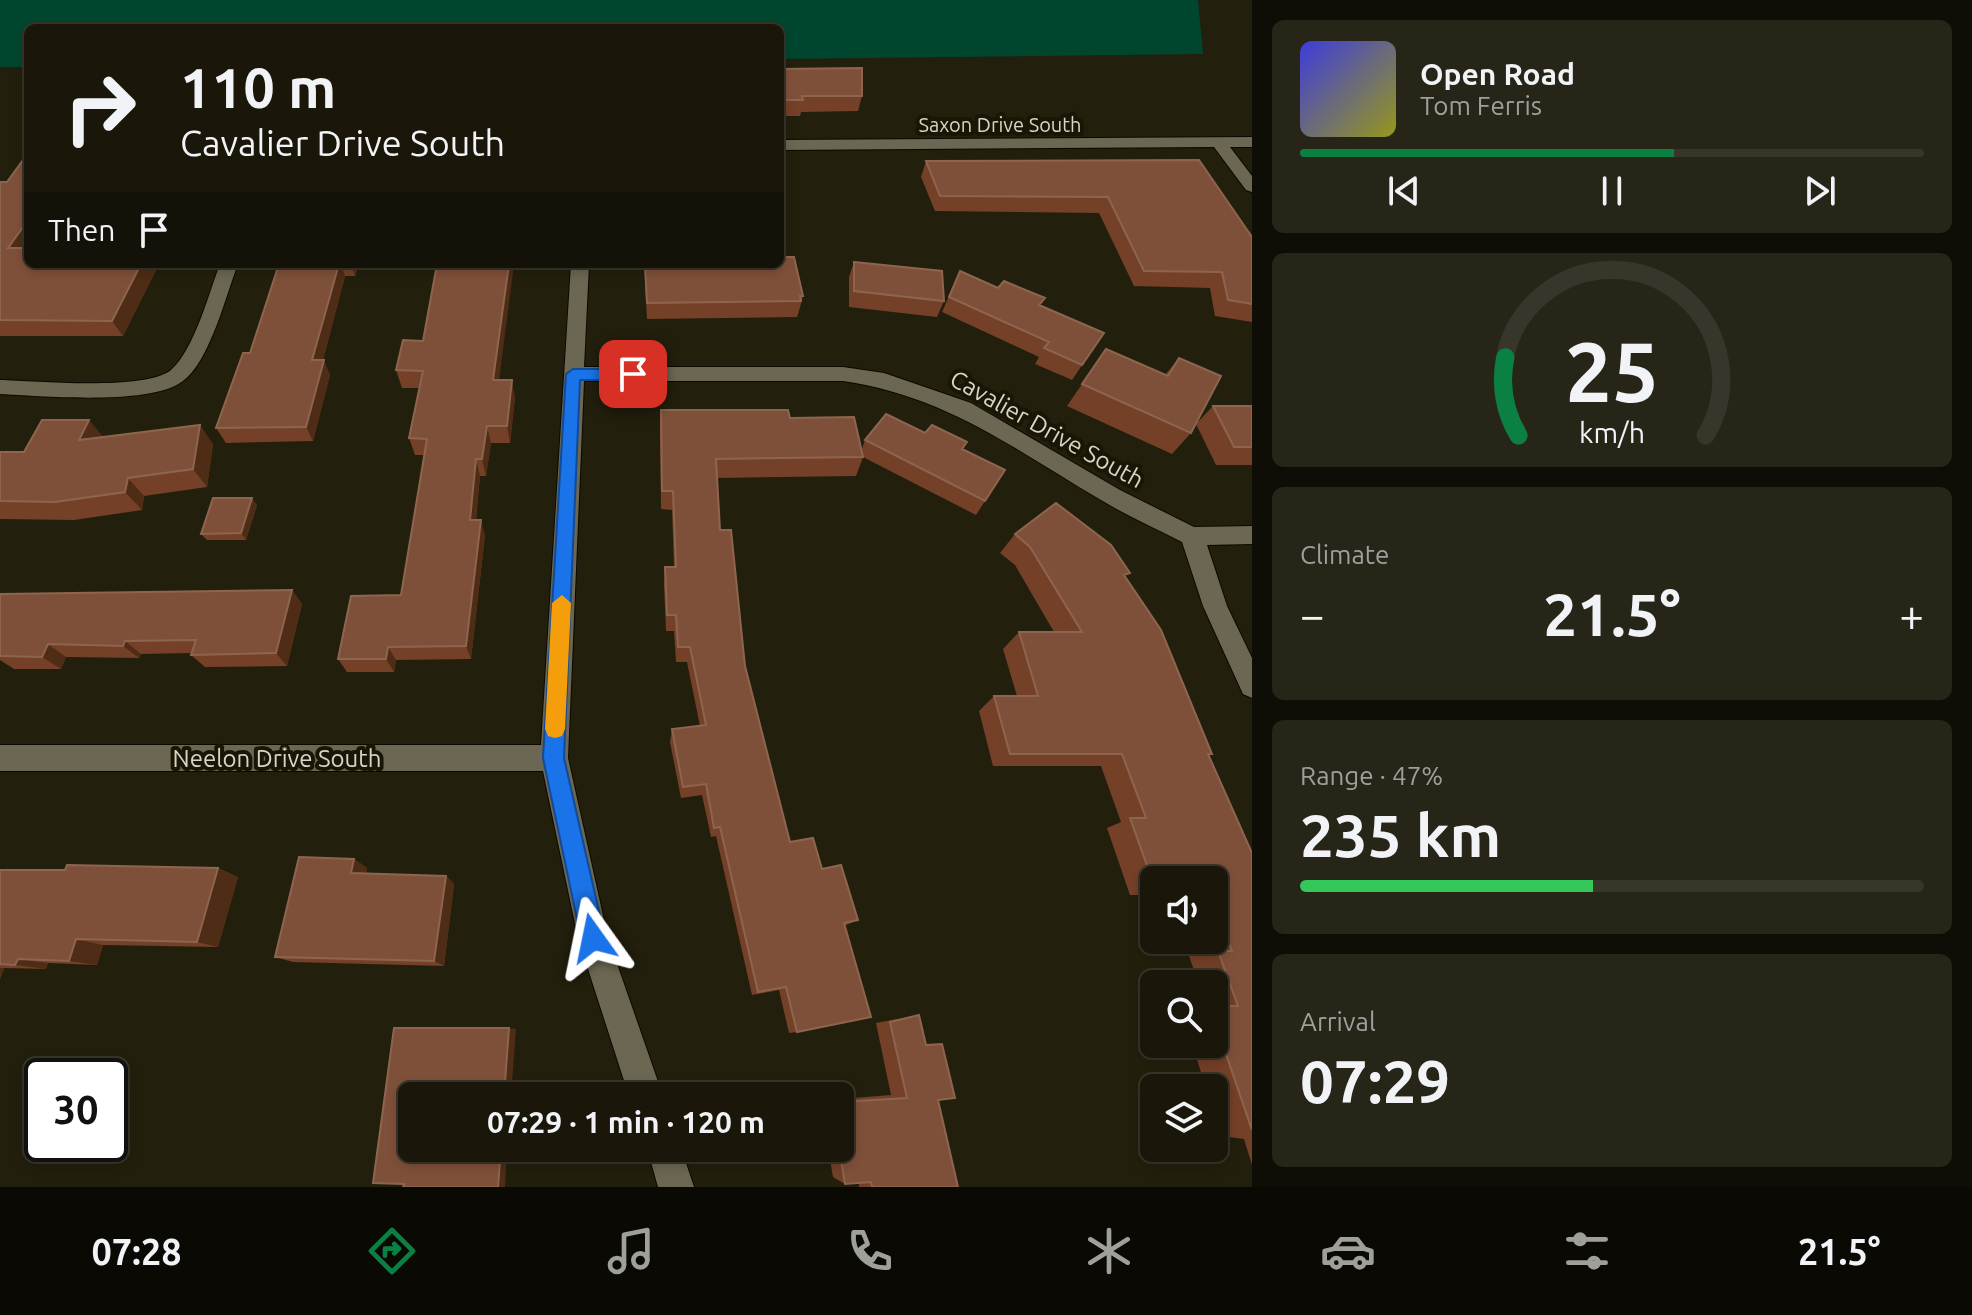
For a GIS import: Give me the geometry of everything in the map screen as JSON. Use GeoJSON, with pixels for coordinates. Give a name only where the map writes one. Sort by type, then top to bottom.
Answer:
{"type":"FeatureCollection","features":[{"type":"Feature","properties":{"kind":"street","name":"Saxon Drive South"},"geometry":{"type":"LineString","coordinates":[[784,145],[1252,142]]}},
{"type":"Feature","properties":{"kind":"street"},"geometry":{"type":"LineString","coordinates":[[1219,143],[1252,187]]}},
{"type":"Feature","properties":{"kind":"street"},"geometry":{"type":"LineString","coordinates":[[0,387],[135,388],[168,383],[187,364],[227,268]]}},
{"type":"Feature","properties":{"kind":"street"},"geometry":{"type":"LineString","coordinates":[[580,268],[554,758],[593,938],[641,1082]]}},
{"type":"Feature","properties":{"kind":"street","name":"Cavalier Drive South"},"geometry":{"type":"LineString","coordinates":[[573,374],[843,374],[884,380],[964,408],[1112,496],[1192,536],[1252,535]]}},
{"type":"Feature","properties":{"kind":"street"},"geometry":{"type":"LineString","coordinates":[[1192,536],[1215,606],[1252,686]]}},
{"type":"Feature","properties":{"kind":"street","name":"Neelon Drive South"},"geometry":{"type":"LineString","coordinates":[[0,758],[554,758]]}},
{"type":"Feature","properties":{"kind":"street"},"geometry":{"type":"LineString","coordinates":[[668,1162],[676,1187]]}},
{"type":"Feature","properties":{"kind":"green space"},"geometry":{"type":"Polygon","coordinates":[[[0,0],[1198,0],[1203,54],[784,59],[784,24],[24,24],[24,67],[0,67],[0,0]]]}},
{"type":"Feature","properties":{"kind":"building"},"geometry":{"type":"Polygon","coordinates":[[[862,68],[862,96],[802,96],[803,100],[784,100],[784,69],[862,68]]]}},
{"type":"Feature","properties":{"kind":"building"},"geometry":{"type":"Polygon","coordinates":[[[24,159],[24,226],[8,248],[24,248],[24,268],[139,268],[112,321],[0,320],[0,182],[7,182],[24,159]]]}},
{"type":"Feature","properties":{"kind":"building"},"geometry":{"type":"Polygon","coordinates":[[[1199,160],[1252,237],[1252,304],[1228,300],[1222,272],[1144,271],[1108,197],[940,196],[926,161],[1199,160]]]}},
{"type":"Feature","properties":{"kind":"building"},"geometry":{"type":"Polygon","coordinates":[[[784,257],[794,257],[803,296],[800,296],[801,301],[647,303],[645,268],[784,268],[784,257]]]}},
{"type":"Feature","properties":{"kind":"building"},"geometry":{"type":"Polygon","coordinates":[[[854,262],[942,271],[944,301],[854,291],[854,262]]]}},
{"type":"Feature","properties":{"kind":"building"},"geometry":{"type":"Polygon","coordinates":[[[278,268],[338,268],[312,360],[324,360],[306,427],[216,428],[243,353],[250,353],[278,268]]]}},
{"type":"Feature","properties":{"kind":"building"},"geometry":{"type":"Polygon","coordinates":[[[436,268],[508,268],[493,380],[512,380],[507,426],[487,426],[482,459],[476,459],[470,520],[481,520],[466,646],[388,647],[386,659],[338,659],[351,596],[401,595],[427,439],[409,438],[423,371],[396,370],[403,340],[423,341],[436,268]]]}},
{"type":"Feature","properties":{"kind":"building"},"geometry":{"type":"Polygon","coordinates":[[[960,271],[998,288],[1004,281],[1045,298],[1039,305],[1104,333],[1082,365],[1044,348],[1049,342],[949,297],[960,271]]]}},
{"type":"Feature","properties":{"kind":"building"},"geometry":{"type":"Polygon","coordinates":[[[1106,349],[1168,376],[1179,358],[1221,376],[1191,433],[1082,384],[1106,349]]]}},
{"type":"Feature","properties":{"kind":"building"},"geometry":{"type":"Polygon","coordinates":[[[1213,406],[1252,406],[1252,447],[1234,447],[1213,406]]]}},
{"type":"Feature","properties":{"kind":"building"},"geometry":{"type":"Polygon","coordinates":[[[661,410],[788,410],[790,418],[854,417],[863,457],[716,459],[720,530],[731,530],[745,666],[790,842],[813,838],[822,869],[841,865],[858,920],[844,923],[871,1017],[797,1032],[786,987],[758,992],[720,827],[714,828],[706,784],[683,787],[672,729],[706,725],[690,647],[678,647],[676,615],[667,615],[665,567],[676,567],[673,491],[662,491],[661,410]]]}},
{"type":"Feature","properties":{"kind":"building"},"geometry":{"type":"Polygon","coordinates":[[[886,414],[925,433],[932,425],[967,442],[962,449],[1005,470],[985,501],[865,440],[886,414]]]}},
{"type":"Feature","properties":{"kind":"building"},"geometry":{"type":"Polygon","coordinates":[[[42,420],[89,420],[79,440],[200,425],[193,469],[128,478],[125,492],[55,502],[0,501],[0,452],[24,452],[42,420]]]}},
{"type":"Feature","properties":{"kind":"building"},"geometry":{"type":"Polygon","coordinates":[[[213,498],[252,498],[241,533],[201,534],[213,498]]]}},
{"type":"Feature","properties":{"kind":"building"},"geometry":{"type":"Polygon","coordinates":[[[1056,503],[1111,545],[1130,573],[1124,575],[1161,630],[1212,754],[1208,754],[1252,853],[1252,1130],[1227,1058],[1228,1006],[1238,1006],[1228,970],[1225,970],[1219,954],[1232,951],[1228,941],[1228,866],[1147,866],[1130,818],[1146,818],[1122,754],[1010,754],[994,696],[1038,696],[1019,632],[1082,632],[1030,547],[1015,534],[1056,503]]]}},
{"type":"Feature","properties":{"kind":"building"},"geometry":{"type":"Polygon","coordinates":[[[292,590],[276,653],[191,655],[196,640],[125,641],[123,646],[48,644],[42,657],[0,656],[0,594],[292,590]]]}},
{"type":"Feature","properties":{"kind":"building"},"geometry":{"type":"Polygon","coordinates":[[[299,857],[354,859],[351,873],[446,876],[434,961],[275,957],[299,857]]]}},
{"type":"Feature","properties":{"kind":"building"},"geometry":{"type":"Polygon","coordinates":[[[67,865],[218,868],[197,942],[76,939],[69,961],[18,959],[15,965],[0,964],[0,870],[65,870],[67,865]]]}},
{"type":"Feature","properties":{"kind":"building"},"geometry":{"type":"Polygon","coordinates":[[[919,1015],[926,1045],[942,1044],[955,1098],[938,1100],[958,1187],[872,1187],[871,1182],[845,1184],[841,1162],[854,1162],[854,1101],[907,1098],[890,1022],[919,1015]]]}},
{"type":"Feature","properties":{"kind":"building"},"geometry":{"type":"Polygon","coordinates":[[[394,1028],[509,1028],[505,1082],[398,1082],[398,1162],[500,1162],[498,1187],[403,1187],[404,1184],[373,1183],[394,1028]]]}},
{"type":"Feature","properties":{"kind":"slow traffic"},"geometry":{"type":"LineString","coordinates":[[555,729],[562,603]]}},
{"type":"Feature","properties":{"kind":"route"},"geometry":{"type":"LineString","coordinates":[[593,938],[554,758],[573,374],[633,374]]}}]}
